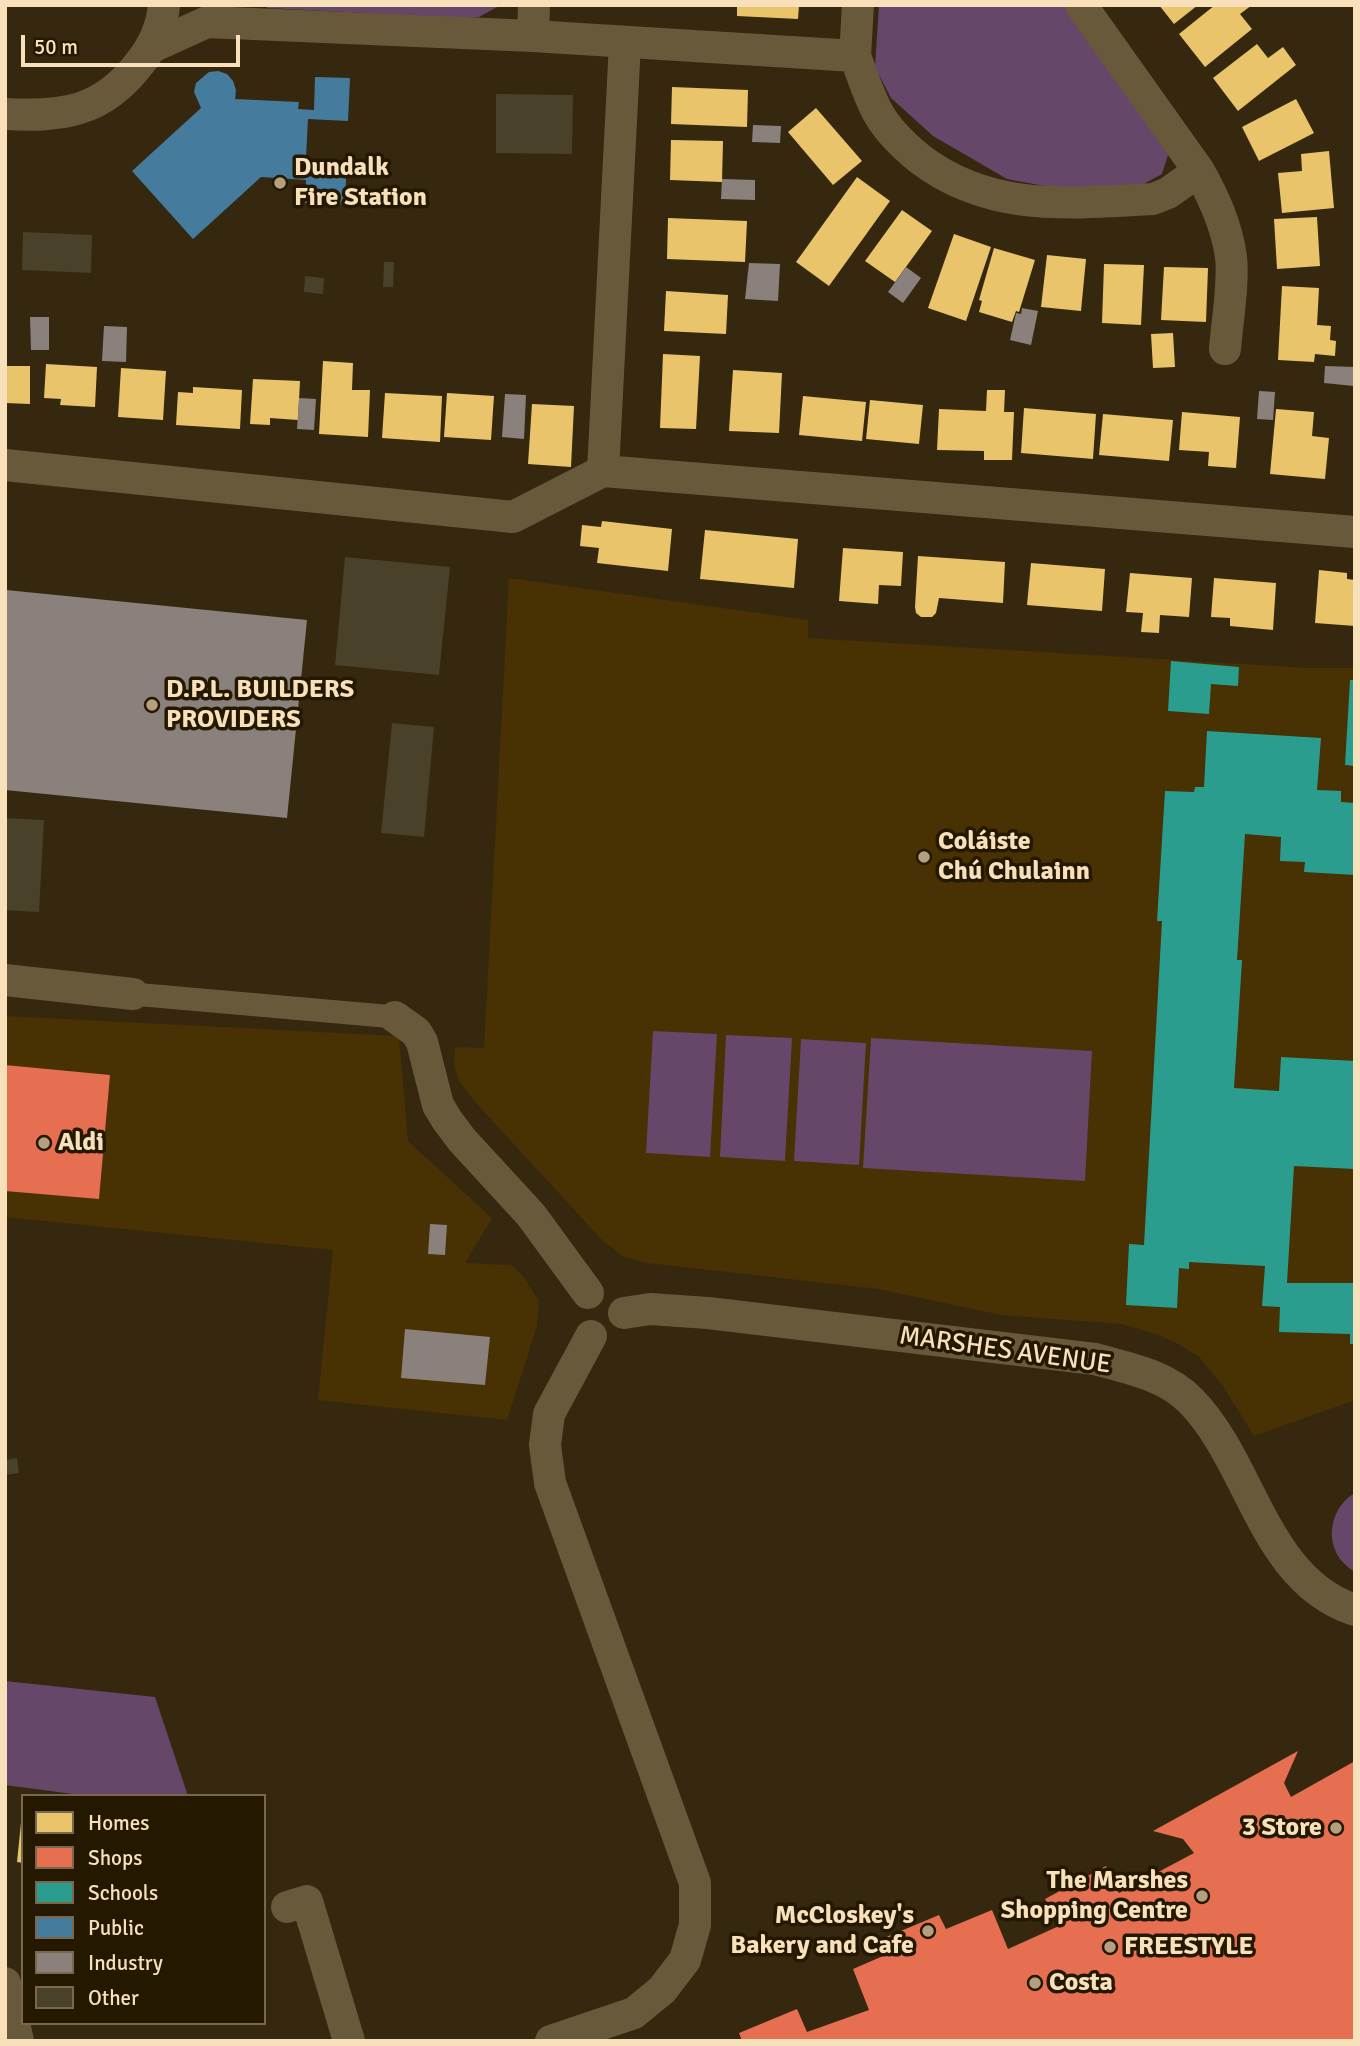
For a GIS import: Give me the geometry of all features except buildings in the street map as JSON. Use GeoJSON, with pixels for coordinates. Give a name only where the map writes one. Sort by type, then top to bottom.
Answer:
{"type":"FeatureCollection","features":[{"type":"Feature","properties":{"kind":"street"},"geometry":{"type":"LineString","coordinates":[[152,47],[164,5]]}},
{"type":"Feature","properties":{"kind":"street"},"geometry":{"type":"LineString","coordinates":[[858,5],[855,56],[877,112],[904,146],[962,185],[997,197],[1032,201],[1153,199],[1168,193],[1199,171]]}},
{"type":"Feature","properties":{"kind":"street"},"geometry":{"type":"LineString","coordinates":[[1081,5],[1199,171],[1215,201],[1231,259],[1225,349]]}},
{"type":"Feature","properties":{"kind":"street"},"geometry":{"type":"LineString","coordinates":[[5,114],[57,114],[102,99],[121,86],[152,47],[196,14],[533,20],[625,43],[855,56]]}},
{"type":"Feature","properties":{"kind":"street"},"geometry":{"type":"LineString","coordinates":[[603,471],[625,43]]}},
{"type":"Feature","properties":{"kind":"street"},"geometry":{"type":"LineString","coordinates":[[5,465],[513,517],[603,471],[1355,532]]}},
{"type":"Feature","properties":{"kind":"street"},"geometry":{"type":"LineString","coordinates":[[5,980],[395,1017],[416,1032],[422,1042],[438,1105],[447,1120],[531,1215],[588,1293]]}},
{"type":"Feature","properties":{"kind":"street"},"geometry":{"type":"LineString","coordinates":[[596,1290],[612,1293],[618,1298],[624,1313],[621,1326],[612,1335],[598,1338],[579,1326],[576,1311],[582,1298],[588,1293],[596,1290]]}},
{"type":"Feature","properties":{"kind":"street","name":"MARSHES AVENUE"},"geometry":{"type":"LineString","coordinates":[[624,1313],[650,1309],[708,1313],[1095,1359],[1163,1380],[1190,1400],[1217,1432],[1263,1519],[1296,1570],[1336,1604],[1355,1610]]}},
{"type":"Feature","properties":{"kind":"street"},"geometry":{"type":"LineString","coordinates":[[551,2041],[634,2013],[662,1990],[685,1960],[695,1925],[695,1883],[550,1483],[545,1445],[548,1414],[591,1336]]}},
{"type":"Feature","properties":{"kind":"street"},"geometry":{"type":"LineString","coordinates":[[287,1907],[307,1901],[349,2041]]}},
{"type":"Feature","properties":{"kind":"street"},"geometry":{"type":"LineString","coordinates":[[5,1983],[18,2041]]}},
{"type":"Feature","properties":{"kind":"shaded area"},"geometry":{"type":"Polygon","coordinates":[[[267,5],[501,5],[479,17],[465,18],[267,8],[267,5]]]}},
{"type":"Feature","properties":{"kind":"shaded area"},"geometry":{"type":"Polygon","coordinates":[[[879,5],[1071,5],[1169,152],[1162,174],[1136,188],[1055,188],[1007,179],[933,136],[891,98],[875,67],[879,5]]]}},
{"type":"Feature","properties":{"kind":"shaded area","name":"Coláiste Chú Chulainn"},"geometry":{"type":"Polygon","coordinates":[[[509,578],[808,620],[808,638],[1309,668],[1355,668],[1355,1400],[1254,1436],[1223,1386],[1199,1357],[1156,1334],[1121,1324],[1001,1315],[878,1289],[647,1263],[622,1256],[602,1240],[475,1102],[459,1081],[454,1065],[455,1047],[484,1048],[509,578]]]}},
{"type":"Feature","properties":{"kind":"shaded area"},"geometry":{"type":"Polygon","coordinates":[[[5,1016],[399,1036],[408,1141],[492,1218],[465,1263],[511,1265],[523,1276],[539,1301],[537,1326],[507,1420],[318,1400],[333,1250],[5,1217],[5,1016]]]}},
{"type":"Feature","properties":{"kind":"shaded area"},"geometry":{"type":"Polygon","coordinates":[[[653,1031],[717,1034],[710,1157],[646,1153],[653,1031]]]}},
{"type":"Feature","properties":{"kind":"shaded area"},"geometry":{"type":"Polygon","coordinates":[[[726,1035],[792,1038],[785,1161],[720,1157],[726,1035]]]}},
{"type":"Feature","properties":{"kind":"shaded area"},"geometry":{"type":"Polygon","coordinates":[[[871,1038],[1092,1051],[1085,1181],[863,1168],[871,1038]]]}},
{"type":"Feature","properties":{"kind":"shaded area"},"geometry":{"type":"Polygon","coordinates":[[[801,1039],[866,1043],[859,1165],[794,1161],[801,1039]]]}},
{"type":"Feature","properties":{"kind":"shaded area"},"geometry":{"type":"Polygon","coordinates":[[[1355,1493],[1355,1572],[1344,1564],[1338,1555],[1333,1544],[1332,1527],[1342,1504],[1355,1493]]]}},
{"type":"Feature","properties":{"kind":"shaded area"},"geometry":{"type":"Polygon","coordinates":[[[5,1681],[155,1697],[187,1794],[73,1794],[5,1785],[5,1681]]]}},
{"type":"Feature","properties":{"kind":"place","name":"Dundalk Fire Station"},"geometry":{"type":"Point","coordinates":[280,183]}},
{"type":"Feature","properties":{"kind":"place","name":"D.P.L. BUILDERS PROVIDERS"},"geometry":{"type":"Point","coordinates":[152,705]}},
{"type":"Feature","properties":{"kind":"place","name":"Coláiste Chú Chulainn"},"geometry":{"type":"Point","coordinates":[924,857]}},
{"type":"Feature","properties":{"kind":"place","name":"Aldi"},"geometry":{"type":"Point","coordinates":[44,1143]}},
{"type":"Feature","properties":{"kind":"place","name":"3 Store"},"geometry":{"type":"Point","coordinates":[1336,1828]}},
{"type":"Feature","properties":{"kind":"place","name":"The Marshes Shopping Centre"},"geometry":{"type":"Point","coordinates":[1202,1896]}},
{"type":"Feature","properties":{"kind":"place","name":"McCloskey's Bakery and Cafe"},"geometry":{"type":"Point","coordinates":[928,1931]}},
{"type":"Feature","properties":{"kind":"place","name":"FREESTYLE"},"geometry":{"type":"Point","coordinates":[1110,1947]}},
{"type":"Feature","properties":{"kind":"place","name":"Costa"},"geometry":{"type":"Point","coordinates":[1035,1983]}}]}
